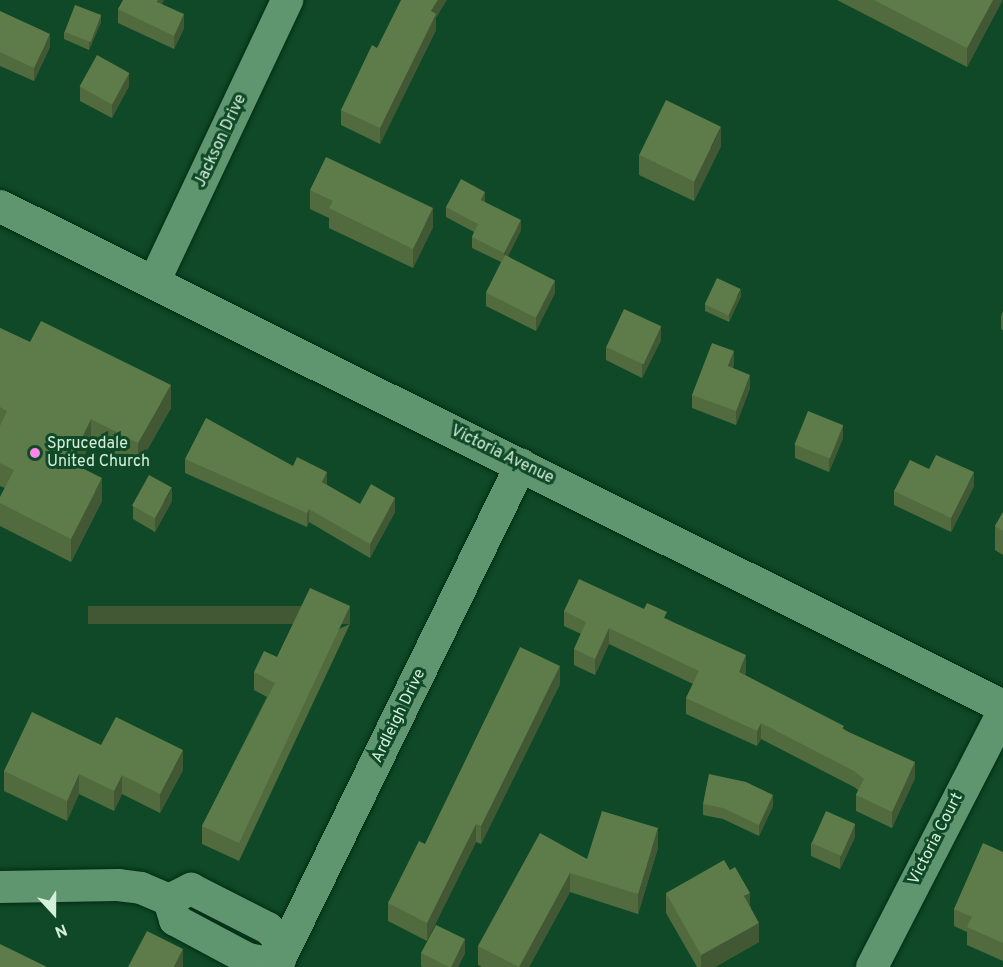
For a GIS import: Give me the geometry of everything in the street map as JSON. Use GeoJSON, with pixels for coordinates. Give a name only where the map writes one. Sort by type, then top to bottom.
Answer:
{"type":"FeatureCollection","features":[{"type":"Feature","properties":{"kind":"street","name":"Jackson Drive"},"geometry":{"type":"LineString","coordinates":[[154,282],[287,0]]}},
{"type":"Feature","properties":{"kind":"street","name":"Victoria Avenue"},"geometry":{"type":"LineString","coordinates":[[0,206],[1003,706]]}},
{"type":"Feature","properties":{"kind":"street","name":"Ardleigh Drive"},"geometry":{"type":"LineString","coordinates":[[285,964],[521,465]]}},
{"type":"Feature","properties":{"kind":"street","name":"Victoria Court"},"geometry":{"type":"LineString","coordinates":[[872,967],[1003,712]]}},
{"type":"Feature","properties":{"kind":"street"},"geometry":{"type":"LineString","coordinates":[[0,887],[118,885],[141,888],[169,900],[175,920],[248,959],[285,964]]}},
{"type":"Feature","properties":{"kind":"building"},"geometry":{"type":"Polygon","coordinates":[[[123,0],[158,0],[157,2],[184,14],[174,36],[118,9],[123,0]]]}},
{"type":"Feature","properties":{"kind":"building"},"geometry":{"type":"Polygon","coordinates":[[[401,0],[438,0],[431,11],[436,14],[380,128],[341,110],[372,45],[377,48],[401,0]]]}},
{"type":"Feature","properties":{"kind":"building"},"geometry":{"type":"Polygon","coordinates":[[[874,0],[993,0],[967,48],[874,0]]]}},
{"type":"Feature","properties":{"kind":"building"},"geometry":{"type":"Polygon","coordinates":[[[75,5],[101,15],[91,42],[65,32],[75,5]]]}},
{"type":"Feature","properties":{"kind":"building"},"geometry":{"type":"Polygon","coordinates":[[[0,11],[50,34],[34,68],[0,52],[0,11]]]}},
{"type":"Feature","properties":{"kind":"building"},"geometry":{"type":"Polygon","coordinates":[[[97,55],[129,73],[112,104],[80,86],[97,55]]]}},
{"type":"Feature","properties":{"kind":"building"},"geometry":{"type":"Polygon","coordinates":[[[666,100],[721,127],[694,182],[639,155],[666,100]]]}},
{"type":"Feature","properties":{"kind":"building"},"geometry":{"type":"Polygon","coordinates":[[[326,157],[433,208],[413,249],[329,208],[333,201],[310,190],[326,157]]]}},
{"type":"Feature","properties":{"kind":"building"},"geometry":{"type":"Polygon","coordinates":[[[461,179],[485,192],[481,200],[521,220],[504,253],[472,237],[478,224],[446,207],[461,179]]]}},
{"type":"Feature","properties":{"kind":"building"},"geometry":{"type":"Polygon","coordinates":[[[505,255],[555,280],[536,318],[486,292],[505,255]]]}},
{"type":"Feature","properties":{"kind":"building"},"geometry":{"type":"Polygon","coordinates":[[[717,278],[741,289],[728,315],[705,304],[717,278]]]}},
{"type":"Feature","properties":{"kind":"building"},"geometry":{"type":"Polygon","coordinates":[[[624,309],[661,326],[643,364],[606,347],[624,309]]]}},
{"type":"Feature","properties":{"kind":"building","name":"Sprucedale United Church"},"geometry":{"type":"Polygon","coordinates":[[[41,321],[171,385],[138,443],[91,419],[70,462],[102,478],[71,539],[0,503],[0,497],[14,470],[0,463],[0,426],[7,411],[0,407],[0,328],[30,342],[41,321]]]}},
{"type":"Feature","properties":{"kind":"building"},"geometry":{"type":"Polygon","coordinates":[[[712,343],[734,351],[728,366],[750,375],[736,411],[692,395],[712,343]]]}},
{"type":"Feature","properties":{"kind":"building"},"geometry":{"type":"Polygon","coordinates":[[[808,411],[843,425],[830,459],[795,444],[808,411]]]}},
{"type":"Feature","properties":{"kind":"building"},"geometry":{"type":"Polygon","coordinates":[[[206,418],[293,466],[297,457],[327,472],[322,482],[360,504],[371,484],[395,498],[370,544],[309,509],[307,513],[185,459],[206,418]]]}},
{"type":"Feature","properties":{"kind":"building"},"geometry":{"type":"Polygon","coordinates":[[[936,455],[974,472],[951,518],[894,491],[910,460],[929,469],[936,455]]]}},
{"type":"Feature","properties":{"kind":"building"},"geometry":{"type":"Polygon","coordinates":[[[149,475],[172,488],[155,518],[132,506],[149,475]]]}},
{"type":"Feature","properties":{"kind":"building"},"geometry":{"type":"Polygon","coordinates":[[[1003,512],[1003,531],[995,526],[1003,512]]]}},
{"type":"Feature","properties":{"kind":"building"},"geometry":{"type":"Polygon","coordinates":[[[579,579],[644,609],[647,603],[667,612],[664,618],[746,655],[739,672],[844,726],[842,729],[915,762],[892,812],[856,795],[864,779],[854,771],[761,723],[757,731],[686,698],[699,671],[609,628],[595,659],[574,649],[586,622],[564,611],[579,579]]]}},
{"type":"Feature","properties":{"kind":"building"},"geometry":{"type":"Polygon","coordinates":[[[310,588],[350,606],[239,843],[202,826],[275,683],[254,672],[264,651],[277,657],[310,588]]]}},
{"type":"Feature","properties":{"kind":"building"},"geometry":{"type":"Polygon","coordinates":[[[520,647],[560,666],[481,826],[476,824],[427,923],[388,903],[419,841],[425,844],[520,647]]]}},
{"type":"Feature","properties":{"kind":"building"},"geometry":{"type":"Polygon","coordinates":[[[32,712],[101,745],[116,717],[183,750],[160,794],[122,775],[114,791],[79,774],[67,801],[4,771],[32,712]]]}},
{"type":"Feature","properties":{"kind":"building"},"geometry":{"type":"Polygon","coordinates":[[[709,774],[746,782],[773,795],[759,825],[723,808],[703,804],[709,774]]]}},
{"type":"Feature","properties":{"kind":"building"},"geometry":{"type":"Polygon","coordinates":[[[602,811],[658,828],[638,894],[570,873],[519,967],[478,946],[540,833],[587,859],[602,811]]]}},
{"type":"Feature","properties":{"kind":"building"},"geometry":{"type":"Polygon","coordinates":[[[826,811],[855,824],[841,856],[812,843],[826,811]]]}},
{"type":"Feature","properties":{"kind":"building"},"geometry":{"type":"Polygon","coordinates":[[[983,843],[1003,852],[1003,943],[967,927],[972,917],[954,909],[983,843]]]}},
{"type":"Feature","properties":{"kind":"building"},"geometry":{"type":"Polygon","coordinates":[[[724,860],[730,870],[735,867],[750,893],[744,896],[759,923],[701,955],[666,893],[724,860]]]}},
{"type":"Feature","properties":{"kind":"building"},"geometry":{"type":"Polygon","coordinates":[[[436,925],[465,939],[451,967],[421,953],[436,925]]]}},
{"type":"Feature","properties":{"kind":"building"},"geometry":{"type":"Polygon","coordinates":[[[147,931],[183,949],[174,967],[128,967],[147,931]]]}},
{"type":"Feature","properties":{"kind":"building"},"geometry":{"type":"Polygon","coordinates":[[[0,944],[47,967],[0,967],[0,944]]]}},
{"type":"Feature","properties":{"kind":"place","name":"Sprucedale United Church"},"geometry":{"type":"Point","coordinates":[35,453]}}]}
